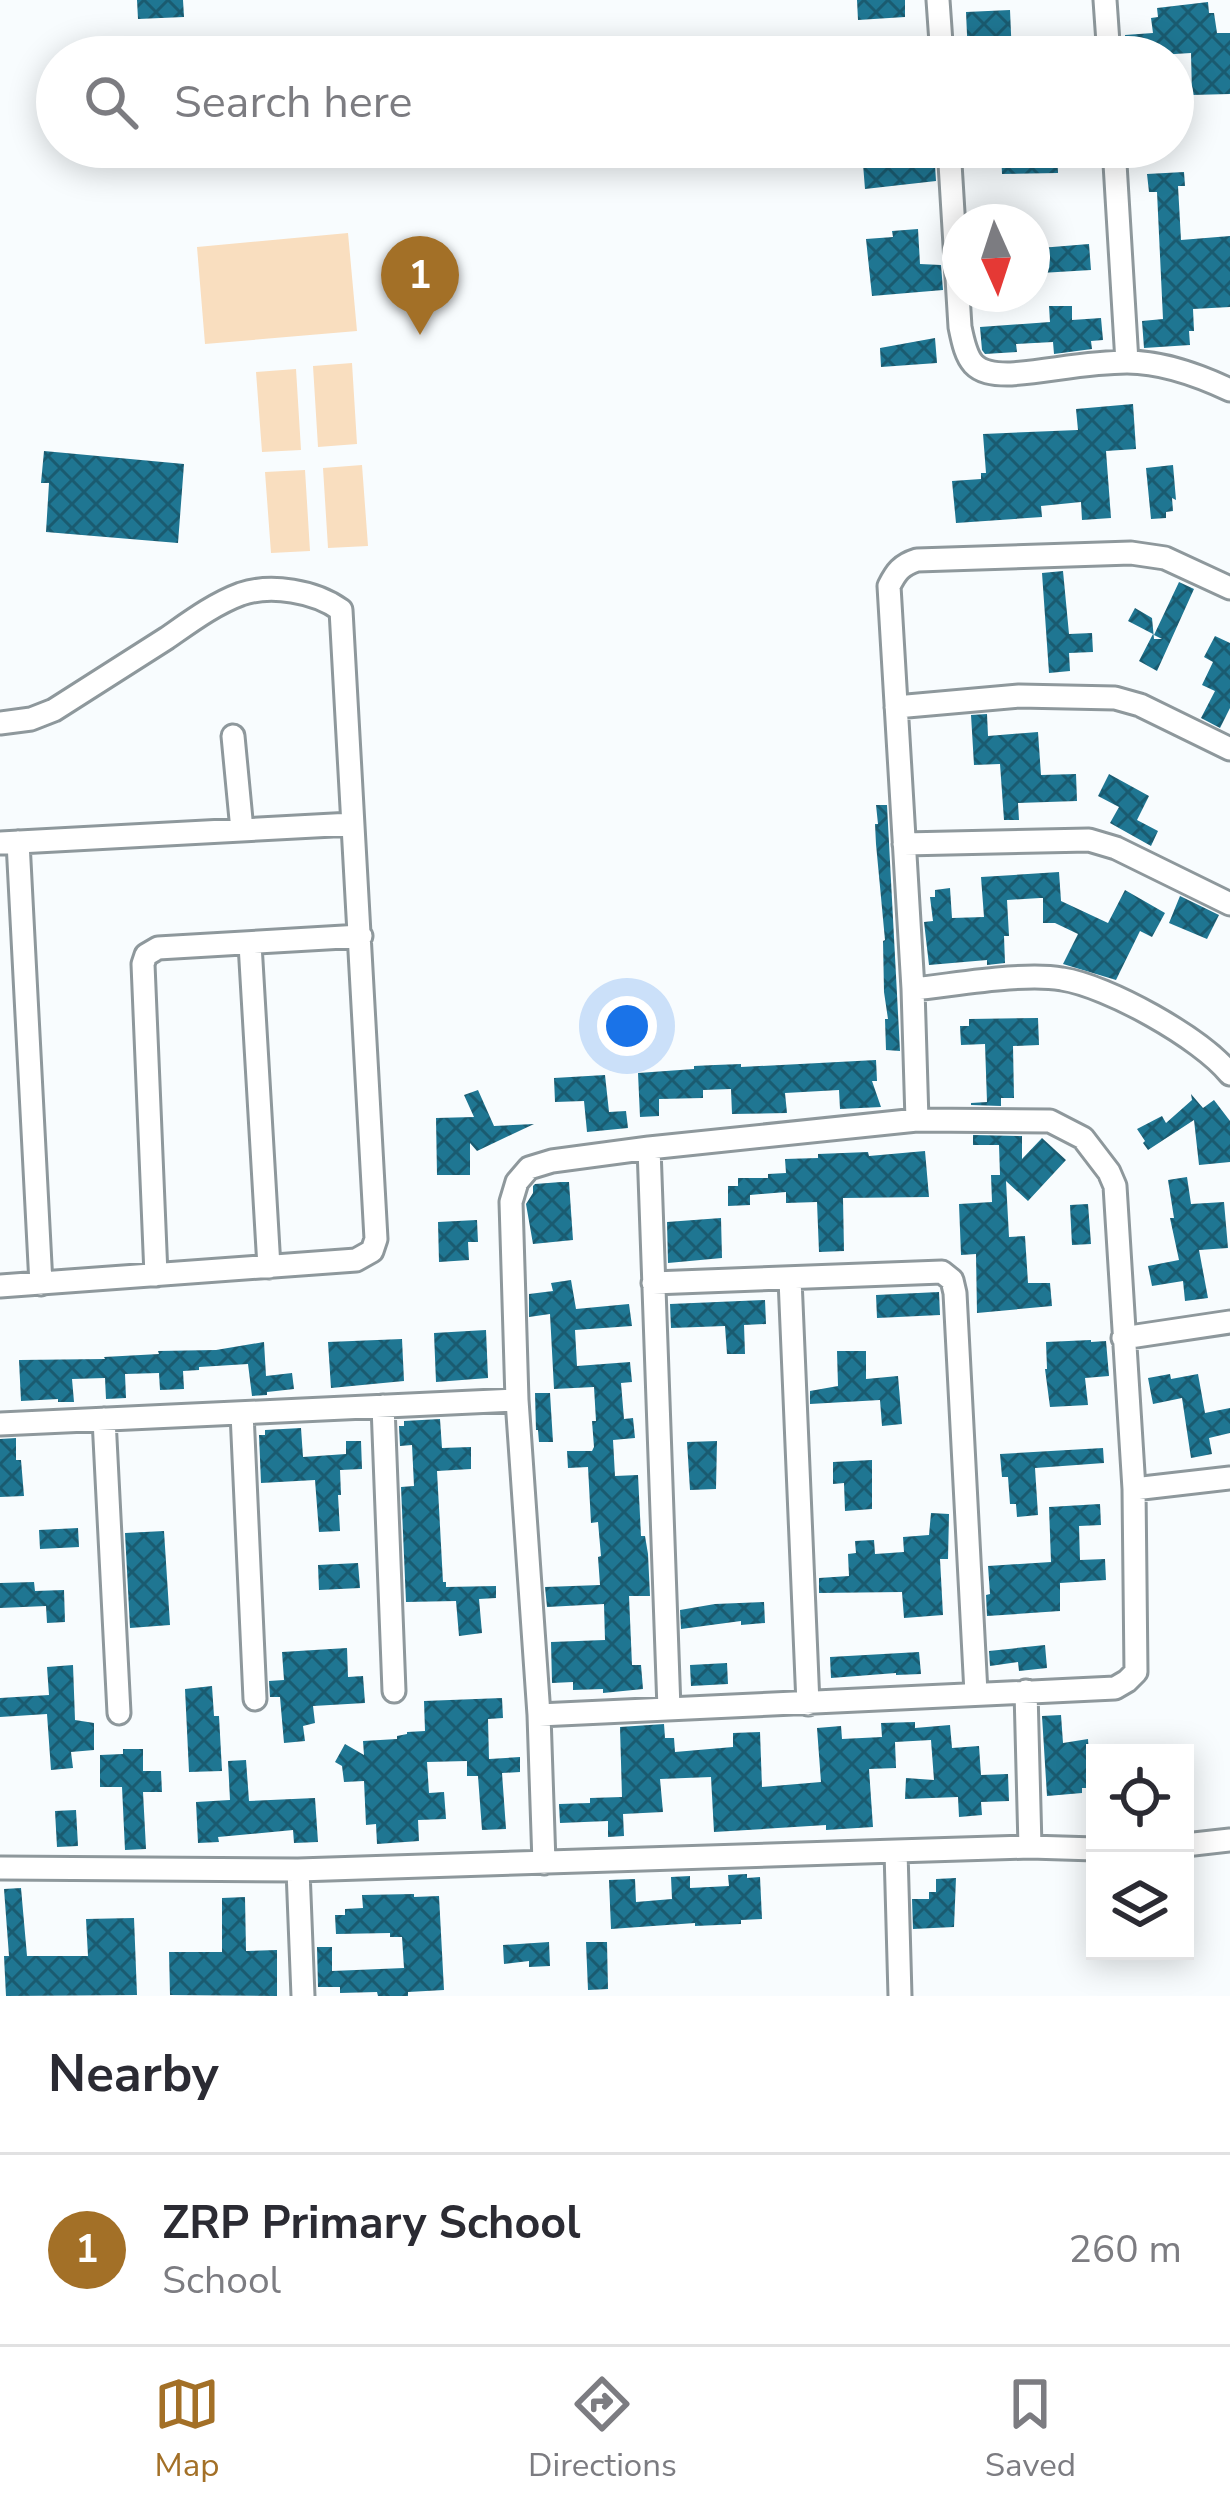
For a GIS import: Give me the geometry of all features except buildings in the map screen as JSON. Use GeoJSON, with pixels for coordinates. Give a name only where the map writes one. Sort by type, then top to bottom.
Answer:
{"type":"FeatureCollection","features":[{"type":"Feature","properties":{"kind":"street"},"geometry":{"type":"LineString","coordinates":[[938,0],[941,36]]}},
{"type":"Feature","properties":{"kind":"street"},"geometry":{"type":"LineString","coordinates":[[1105,0],[1107,36]]}},
{"type":"Feature","properties":{"kind":"street"},"geometry":{"type":"LineString","coordinates":[[950,168],[960,327],[965,354],[974,367],[991,374],[1011,374],[1127,362],[1168,367],[1230,390]]}},
{"type":"Feature","properties":{"kind":"street"},"geometry":{"type":"LineString","coordinates":[[1115,168],[1127,362]]}},
{"type":"Feature","properties":{"kind":"street"},"geometry":{"type":"LineString","coordinates":[[917,1120],[889,586],[895,572],[916,560],[1131,553],[1165,558],[1230,588]]}},
{"type":"Feature","properties":{"kind":"street"},"geometry":{"type":"LineString","coordinates":[[0,723],[55,710],[214,607],[244,593],[301,592],[327,600],[340,610],[376,1239],[372,1251],[356,1260],[0,1286]]}},
{"type":"Feature","properties":{"kind":"street"},"geometry":{"type":"LineString","coordinates":[[896,707],[1018,696],[1115,698],[1141,705],[1230,748]]}},
{"type":"Feature","properties":{"kind":"street"},"geometry":{"type":"LineString","coordinates":[[233,736],[242,830]]}},
{"type":"Feature","properties":{"kind":"street"},"geometry":{"type":"LineString","coordinates":[[41,1284],[12,953],[9,843],[352,824]]}},
{"type":"Feature","properties":{"kind":"street"},"geometry":{"type":"LineString","coordinates":[[904,844],[1089,840],[1116,848],[1230,904]]}},
{"type":"Feature","properties":{"kind":"street"},"geometry":{"type":"LineString","coordinates":[[156,1275],[142,964],[146,955],[158,948],[361,936]]}},
{"type":"Feature","properties":{"kind":"street"},"geometry":{"type":"LineString","coordinates":[[250,944],[269,1267]]}},
{"type":"Feature","properties":{"kind":"street"},"geometry":{"type":"LineString","coordinates":[[913,989],[1038,978],[1080,983],[1176,1030],[1230,1074]]}},
{"type":"Feature","properties":{"kind":"street"},"geometry":{"type":"LineString","coordinates":[[539,1715],[1115,1688],[1136,1672],[1134,1489],[1115,1186],[1083,1138],[1050,1121],[917,1120],[552,1161],[529,1168],[517,1182],[510,1221],[517,1400],[539,1715],[544,1864]]}},
{"type":"Feature","properties":{"kind":"street"},"geometry":{"type":"LineString","coordinates":[[649,1148],[669,1709]]}},
{"type":"Feature","properties":{"kind":"street"},"geometry":{"type":"LineString","coordinates":[[653,1283],[941,1272],[952,1280],[976,1693]]}},
{"type":"Feature","properties":{"kind":"street"},"geometry":{"type":"LineString","coordinates":[[790,1280],[808,1704]]}},
{"type":"Feature","properties":{"kind":"street"},"geometry":{"type":"LineString","coordinates":[[1123,1338],[1230,1322]]}},
{"type":"Feature","properties":{"kind":"street"},"geometry":{"type":"LineString","coordinates":[[0,1424],[517,1400]]}},
{"type":"Feature","properties":{"kind":"street"},"geometry":{"type":"LineString","coordinates":[[383,1406],[394,1691]]}},
{"type":"Feature","properties":{"kind":"street"},"geometry":{"type":"LineString","coordinates":[[242,1413],[255,1699]]}},
{"type":"Feature","properties":{"kind":"street"},"geometry":{"type":"LineString","coordinates":[[104,1419],[119,1713]]}},
{"type":"Feature","properties":{"kind":"street"},"geometry":{"type":"LineString","coordinates":[[1134,1489],[1230,1478]]}},
{"type":"Feature","properties":{"kind":"street"},"geometry":{"type":"LineString","coordinates":[[1026,1691],[1030,1846]]}},
{"type":"Feature","properties":{"kind":"street"},"geometry":{"type":"LineString","coordinates":[[1194,1844],[1230,1840]]}},
{"type":"Feature","properties":{"kind":"street"},"geometry":{"type":"LineString","coordinates":[[0,1868],[298,1870],[1030,1846],[1086,1849]]}},
{"type":"Feature","properties":{"kind":"street"},"geometry":{"type":"LineString","coordinates":[[896,1851],[900,1996]]}},
{"type":"Feature","properties":{"kind":"street"},"geometry":{"type":"LineString","coordinates":[[298,1870],[303,1996]]}},
{"type":"Feature","properties":{"kind":"shaded area"},"geometry":{"type":"Polygon","coordinates":[[[348,233],[357,331],[205,344],[197,247],[348,233]]]}},
{"type":"Feature","properties":{"kind":"shaded area"},"geometry":{"type":"Polygon","coordinates":[[[352,363],[357,444],[318,447],[313,366],[352,363]]]}},
{"type":"Feature","properties":{"kind":"shaded area"},"geometry":{"type":"Polygon","coordinates":[[[296,369],[301,450],[262,452],[256,372],[296,369]]]}},
{"type":"Feature","properties":{"kind":"shaded area"},"geometry":{"type":"Polygon","coordinates":[[[362,465],[368,546],[328,548],[323,468],[362,465]]]}},
{"type":"Feature","properties":{"kind":"shaded area"},"geometry":{"type":"Polygon","coordinates":[[[305,470],[310,551],[271,553],[265,472],[305,470]]]}},
{"type":"Feature","properties":{"kind":"place","name":"ZRP Primary School"},"geometry":{"type":"Point","coordinates":[420,335]}}]}
